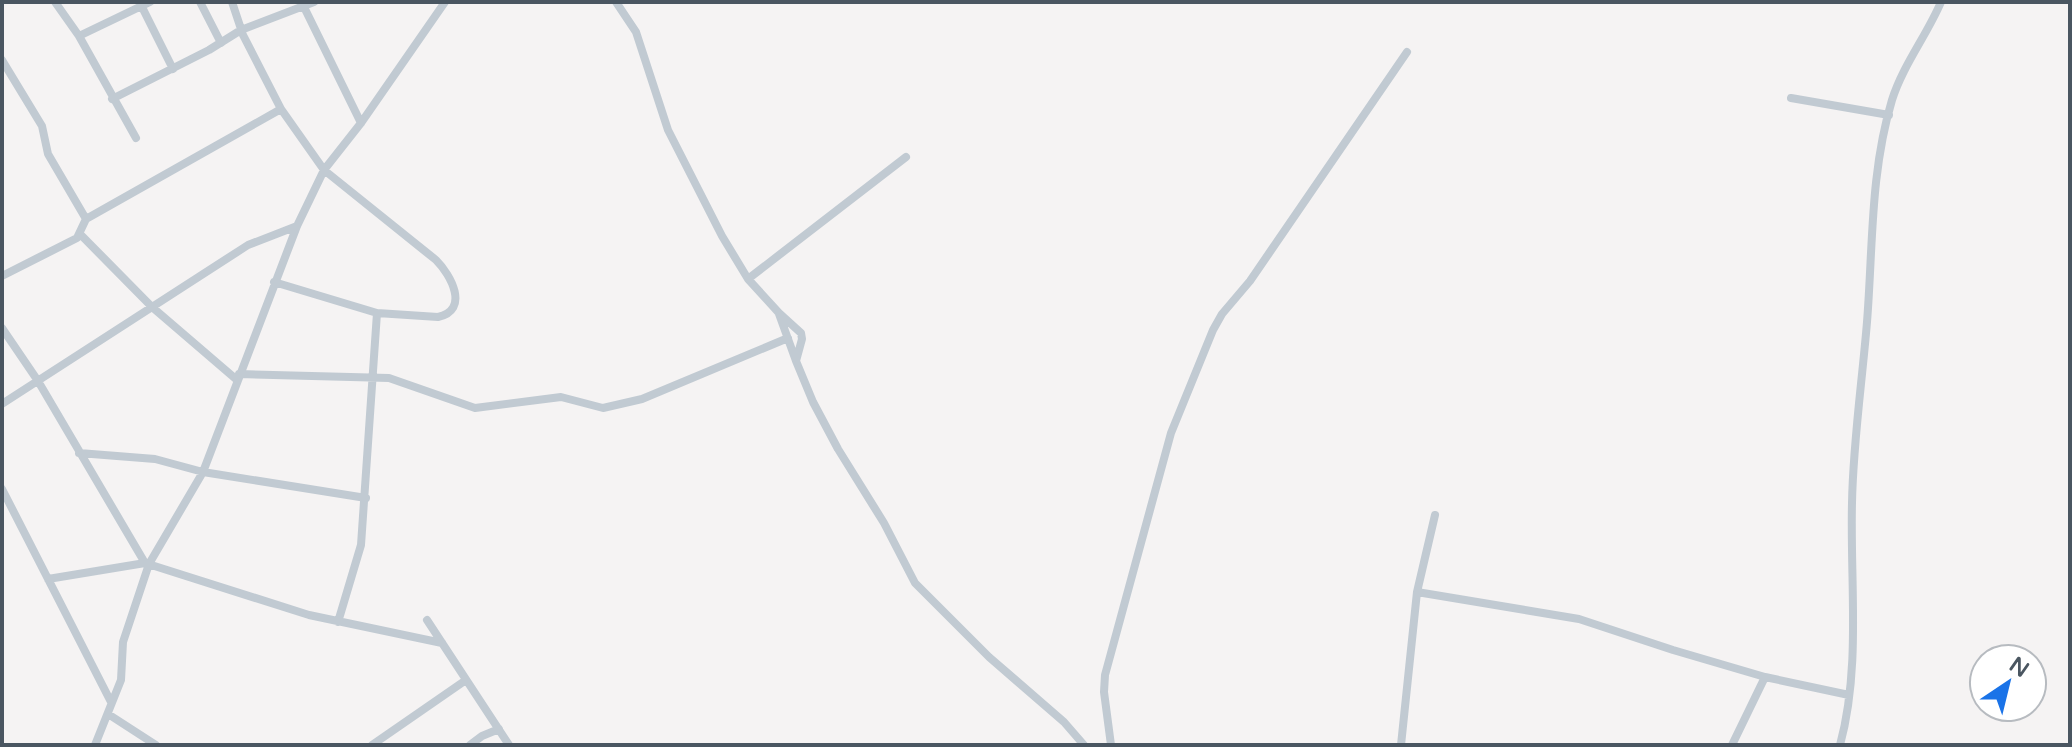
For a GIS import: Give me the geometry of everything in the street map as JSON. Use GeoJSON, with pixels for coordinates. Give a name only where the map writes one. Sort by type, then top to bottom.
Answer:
{"type":"FeatureCollection","features":[{"type":"Feature","properties":{"kind":"street"},"geometry":{"type":"LineString","coordinates":[[55,2],[79,36],[136,138]]}},
{"type":"Feature","properties":{"kind":"street"},"geometry":{"type":"LineString","coordinates":[[200,2],[221,43]]}},
{"type":"Feature","properties":{"kind":"street"},"geometry":{"type":"LineString","coordinates":[[232,2],[241,30],[281,109],[324,170],[444,267],[457,294],[456,305],[446,316],[438,317],[377,313],[274,282]]}},
{"type":"Feature","properties":{"kind":"street"},"geometry":{"type":"LineString","coordinates":[[112,99],[241,30],[314,2]]}},
{"type":"Feature","properties":{"kind":"street"},"geometry":{"type":"LineString","coordinates":[[95,745],[121,680],[123,642],[147,564],[203,472],[297,226],[324,170],[361,123],[445,2]]}},
{"type":"Feature","properties":{"kind":"street"},"geometry":{"type":"LineString","coordinates":[[616,2],[636,32],[668,130],[722,236],[748,279],[801,333],[796,361]]}},
{"type":"Feature","properties":{"kind":"street"},"geometry":{"type":"LineString","coordinates":[[1840,745],[1849,695],[1853,458],[1867,319],[1871,219],[1889,115],[1899,84],[1941,2]]}},
{"type":"Feature","properties":{"kind":"street"},"geometry":{"type":"LineString","coordinates":[[79,36],[146,4],[173,69]]}},
{"type":"Feature","properties":{"kind":"street"},"geometry":{"type":"LineString","coordinates":[[304,7],[361,123]]}},
{"type":"Feature","properties":{"kind":"street"},"geometry":{"type":"LineString","coordinates":[[1111,745],[1104,692],[1105,675],[1171,433],[1213,330],[1407,52]]}},
{"type":"Feature","properties":{"kind":"street"},"geometry":{"type":"LineString","coordinates":[[2,60],[37,118],[48,154],[86,219]]}},
{"type":"Feature","properties":{"kind":"street"},"geometry":{"type":"LineString","coordinates":[[1791,98],[1889,115]]}},
{"type":"Feature","properties":{"kind":"street"},"geometry":{"type":"LineString","coordinates":[[2,276],[80,234],[86,219],[281,109]]}},
{"type":"Feature","properties":{"kind":"street"},"geometry":{"type":"LineString","coordinates":[[748,279],[906,157]]}},
{"type":"Feature","properties":{"kind":"street"},"geometry":{"type":"LineString","coordinates":[[2,404],[248,245],[297,226]]}},
{"type":"Feature","properties":{"kind":"street"},"geometry":{"type":"LineString","coordinates":[[80,234],[152,307],[238,377],[372,377],[408,383],[475,408],[561,397],[603,408],[642,399],[788,338]]}},
{"type":"Feature","properties":{"kind":"street"},"geometry":{"type":"LineString","coordinates":[[338,622],[361,545],[377,313]]}},
{"type":"Feature","properties":{"kind":"street"},"geometry":{"type":"LineString","coordinates":[[779,313],[813,402],[884,523],[919,590],[989,657],[1064,722],[1084,745]]}},
{"type":"Feature","properties":{"kind":"street"},"geometry":{"type":"LineString","coordinates":[[2,328],[38,381],[147,564]]}},
{"type":"Feature","properties":{"kind":"street"},"geometry":{"type":"LineString","coordinates":[[79,453],[155,459],[203,472],[366,499]]}},
{"type":"Feature","properties":{"kind":"street"},"geometry":{"type":"LineString","coordinates":[[2,489],[111,702]]}},
{"type":"Feature","properties":{"kind":"street"},"geometry":{"type":"LineString","coordinates":[[1401,745],[1417,592],[1435,515]]}},
{"type":"Feature","properties":{"kind":"street"},"geometry":{"type":"LineString","coordinates":[[48,579],[147,564],[338,622],[442,643]]}},
{"type":"Feature","properties":{"kind":"street"},"geometry":{"type":"LineString","coordinates":[[1417,592],[1579,619],[1765,677],[1849,695]]}},
{"type":"Feature","properties":{"kind":"street"},"geometry":{"type":"LineString","coordinates":[[427,620],[509,745]]}},
{"type":"Feature","properties":{"kind":"street"},"geometry":{"type":"LineString","coordinates":[[1732,745],[1765,677]]}},
{"type":"Feature","properties":{"kind":"street"},"geometry":{"type":"LineString","coordinates":[[372,745],[466,680]]}},
{"type":"Feature","properties":{"kind":"street"},"geometry":{"type":"LineString","coordinates":[[108,714],[156,745]]}},
{"type":"Feature","properties":{"kind":"street"},"geometry":{"type":"LineString","coordinates":[[470,745],[499,729]]}}]}
